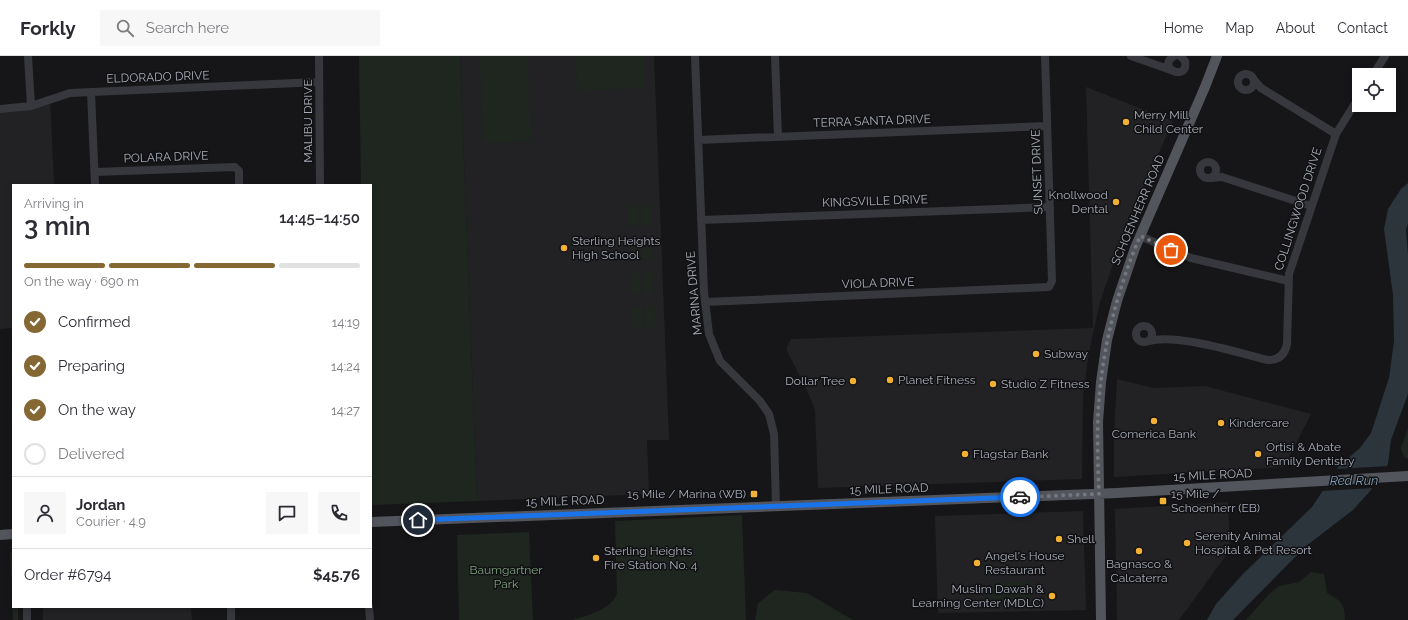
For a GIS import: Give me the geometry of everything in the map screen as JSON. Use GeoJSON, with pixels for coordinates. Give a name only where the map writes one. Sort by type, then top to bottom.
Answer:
{"type":"FeatureCollection","features":[{"type":"Feature","properties":{"kind":"main road","name":"SCHOENHERR ROAD"},"geometry":{"type":"LineString","coordinates":[[1101,620],[1098,414],[1103,366],[1117,301],[1140,236],[1217,56]]}},
{"type":"Feature","properties":{"kind":"main road","name":"15 MILE ROAD"},"geometry":{"type":"LineString","coordinates":[[372,522],[1099,494],[1408,476]]}},
{"type":"Feature","properties":{"kind":"main road"},"geometry":{"type":"LineString","coordinates":[[0,535],[12,534]]}},
{"type":"Feature","properties":{"kind":"street"},"geometry":{"type":"LineString","coordinates":[[28,56],[32,106]]}},
{"type":"Feature","properties":{"kind":"street","name":"MALIBU DRIVE"},"geometry":{"type":"LineString","coordinates":[[319,56],[320,184]]}},
{"type":"Feature","properties":{"kind":"street","name":"MARINA DRIVE"},"geometry":{"type":"LineString","coordinates":[[695,56],[705,302],[709,334],[717,356],[731,374],[766,408],[772,423],[776,507]]}},
{"type":"Feature","properties":{"kind":"street"},"geometry":{"type":"LineString","coordinates":[[775,56],[778,137]]}},
{"type":"Feature","properties":{"kind":"street","name":"SUNSET DRIVE"},"geometry":{"type":"LineString","coordinates":[[1045,56],[1051,286]]}},
{"type":"Feature","properties":{"kind":"street"},"geometry":{"type":"LineString","coordinates":[[1130,56],[1161,66],[1171,63],[1176,72],[1184,69],[1185,61],[1180,56]]}},
{"type":"Feature","properties":{"kind":"street"},"geometry":{"type":"LineString","coordinates":[[1377,68],[1384,56]]}},
{"type":"Feature","properties":{"kind":"street"},"geometry":{"type":"LineString","coordinates":[[1261,88],[1244,90],[1239,87],[1238,79],[1241,74],[1246,73],[1251,75],[1261,88],[1336,134]]}},
{"type":"Feature","properties":{"kind":"street"},"geometry":{"type":"LineString","coordinates":[[1250,89],[1254,80]]}},
{"type":"Feature","properties":{"kind":"street","name":"ELDORADO DRIVE"},"geometry":{"type":"LineString","coordinates":[[0,108],[32,106],[64,94],[320,82]]}},
{"type":"Feature","properties":{"kind":"street"},"geometry":{"type":"LineString","coordinates":[[91,92],[95,184]]}},
{"type":"Feature","properties":{"kind":"street","name":"COLLINGWOOD DRIVE"},"geometry":{"type":"LineString","coordinates":[[1160,340],[1199,344],[1268,360],[1279,358],[1283,354],[1287,344],[1288,282],[1311,206],[1336,134],[1352,108]]}},
{"type":"Feature","properties":{"kind":"street","name":"TERRA SANTA DRIVE"},"geometry":{"type":"LineString","coordinates":[[698,140],[1047,126]]}},
{"type":"Feature","properties":{"kind":"street"},"geometry":{"type":"LineString","coordinates":[[1222,177],[1213,164],[1208,162],[1203,163],[1200,167],[1201,176],[1206,178],[1222,177],[1311,206]]}},
{"type":"Feature","properties":{"kind":"street","name":"POLARA DRIVE"},"geometry":{"type":"LineString","coordinates":[[95,172],[232,167],[237,168],[239,184]]}},
{"type":"Feature","properties":{"kind":"street"},"geometry":{"type":"LineString","coordinates":[[1212,178],[1215,174],[1216,168]]}},
{"type":"Feature","properties":{"kind":"street","name":"KINGSVILLE DRIVE"},"geometry":{"type":"LineString","coordinates":[[701,220],[1050,207]]}},
{"type":"Feature","properties":{"kind":"street"},"geometry":{"type":"LineString","coordinates":[[1140,236],[1191,258],[1288,282]]}},
{"type":"Feature","properties":{"kind":"street","name":"VIOLA DRIVE"},"geometry":{"type":"LineString","coordinates":[[705,302],[1045,288],[1051,286]]}},
{"type":"Feature","properties":{"kind":"street"},"geometry":{"type":"LineString","coordinates":[[1144,326],[1149,328],[1160,340],[1140,342],[1136,338],[1136,332],[1139,328],[1144,326]]}},
{"type":"Feature","properties":{"kind":"street"},"geometry":{"type":"LineString","coordinates":[[1149,341],[1152,337],[1152,332]]}},
{"type":"Feature","properties":{"kind":"street"},"geometry":{"type":"LineString","coordinates":[[26,608],[27,620]]}},
{"type":"Feature","properties":{"kind":"street"},"geometry":{"type":"LineString","coordinates":[[231,608],[231,620]]}},
{"type":"Feature","properties":{"kind":"street"},"geometry":{"type":"LineString","coordinates":[[369,608],[370,620]]}},
{"type":"Feature","properties":{"kind":"shaded area","name":"Sterling Heights High School"},"geometry":{"type":"Polygon","coordinates":[[[460,56],[654,56],[669,440],[647,440],[649,494],[477,501],[460,56]]]}},
{"type":"Feature","properties":{"kind":"shaded area"},"geometry":{"type":"Polygon","coordinates":[[[1086,87],[1173,121],[1127,225],[1100,302],[1089,352],[1083,396],[1082,479],[818,488],[815,410],[806,388],[786,349],[791,339],[1093,328],[1086,87]]]}},
{"type":"Feature","properties":{"kind":"shaded area"},"geometry":{"type":"Polygon","coordinates":[[[50,95],[54,184],[12,184],[12,328],[0,329],[0,105],[22,104],[50,95]]]}},
{"type":"Feature","properties":{"kind":"shaded area"},"geometry":{"type":"Polygon","coordinates":[[[1117,379],[1154,388],[1205,386],[1311,414],[1284,467],[1114,477],[1114,433],[1117,379]]]}},
{"type":"Feature","properties":{"kind":"shaded area"},"geometry":{"type":"Polygon","coordinates":[[[1228,502],[1230,550],[1179,620],[1117,620],[1115,509],[1228,502]]]}},
{"type":"Feature","properties":{"kind":"shaded area"},"geometry":{"type":"Polygon","coordinates":[[[1083,511],[1086,610],[938,613],[935,516],[1083,511]]]}},
{"type":"Feature","properties":{"kind":"shaded area"},"geometry":{"type":"Polygon","coordinates":[[[43,608],[191,608],[192,620],[43,620],[43,608]]]}},
{"type":"Feature","properties":{"kind":"green space"},"geometry":{"type":"Polygon","coordinates":[[[359,56],[460,56],[477,501],[372,505],[372,184],[361,184],[359,56]]]}},
{"type":"Feature","properties":{"kind":"green space"},"geometry":{"type":"Polygon","coordinates":[[[480,56],[528,56],[531,141],[483,143],[480,56]]]}},
{"type":"Feature","properties":{"kind":"green space"},"geometry":{"type":"Polygon","coordinates":[[[576,56],[643,56],[644,88],[577,91],[576,56]]]}},
{"type":"Feature","properties":{"kind":"green space"},"geometry":{"type":"Polygon","coordinates":[[[651,204],[652,225],[642,226],[641,205],[651,204]]]}},
{"type":"Feature","properties":{"kind":"green space"},"geometry":{"type":"Polygon","coordinates":[[[628,205],[638,205],[639,226],[629,226],[628,205]]]}},
{"type":"Feature","properties":{"kind":"green space"},"geometry":{"type":"Polygon","coordinates":[[[652,238],[653,259],[643,260],[642,239],[652,238]]]}},
{"type":"Feature","properties":{"kind":"green space"},"geometry":{"type":"Polygon","coordinates":[[[629,239],[639,239],[640,260],[630,260],[629,239]]]}},
{"type":"Feature","properties":{"kind":"green space"},"geometry":{"type":"Polygon","coordinates":[[[653,272],[654,293],[644,293],[644,273],[653,272]]]}},
{"type":"Feature","properties":{"kind":"green space"},"geometry":{"type":"Polygon","coordinates":[[[631,273],[640,273],[641,294],[631,294],[631,273]]]}},
{"type":"Feature","properties":{"kind":"green space"},"geometry":{"type":"Polygon","coordinates":[[[642,306],[643,327],[633,328],[632,307],[642,306]]]}},
{"type":"Feature","properties":{"kind":"green space"},"geometry":{"type":"Polygon","coordinates":[[[645,306],[655,306],[656,327],[646,327],[645,306]]]}},
{"type":"Feature","properties":{"kind":"green space"},"geometry":{"type":"Polygon","coordinates":[[[1408,428],[1408,459],[1404,457],[1401,448],[1408,428]]]}},
{"type":"Feature","properties":{"kind":"green space"},"geometry":{"type":"Polygon","coordinates":[[[742,515],[746,620],[573,620],[599,611],[615,599],[617,593],[615,521],[742,515]]]}},
{"type":"Feature","properties":{"kind":"green space","name":"Baumgartner Park"},"geometry":{"type":"Polygon","coordinates":[[[529,532],[533,620],[459,620],[457,535],[529,532]]]}},
{"type":"Feature","properties":{"kind":"green space"},"geometry":{"type":"Polygon","coordinates":[[[10,552],[12,552],[12,597],[10,552]]]}},
{"type":"Feature","properties":{"kind":"green space"},"geometry":{"type":"Polygon","coordinates":[[[1311,572],[1324,574],[1327,593],[1336,598],[1343,607],[1345,620],[1246,620],[1269,594],[1279,586],[1299,582],[1311,572]]]}},
{"type":"Feature","properties":{"kind":"green space"},"geometry":{"type":"Polygon","coordinates":[[[1030,581],[1030,601],[988,601],[988,589],[993,583],[1030,581]]]}},
{"type":"Feature","properties":{"kind":"green space"},"geometry":{"type":"Polygon","coordinates":[[[775,590],[807,593],[853,620],[755,620],[758,603],[775,590]]]}},
{"type":"Feature","properties":{"kind":"green space"},"geometry":{"type":"Polygon","coordinates":[[[979,596],[982,596],[982,599],[977,603],[951,605],[945,599],[947,597],[950,602],[978,601],[979,596]]]}},
{"type":"Feature","properties":{"kind":"green space"},"geometry":{"type":"Polygon","coordinates":[[[12,608],[18,608],[18,620],[13,620],[12,608]]]}},
{"type":"Feature","properties":{"kind":"water","name":"Red Run"},"geometry":{"type":"Polygon","coordinates":[[[1408,183],[1408,223],[1406,230],[1408,256],[1408,394],[1391,440],[1388,464],[1371,490],[1353,510],[1306,546],[1233,620],[1207,620],[1216,604],[1243,574],[1312,507],[1339,466],[1360,448],[1371,433],[1389,378],[1394,341],[1393,295],[1384,229],[1388,209],[1401,189],[1408,183]]]}},
{"type":"Feature","properties":{"kind":"pier"},"geometry":{"type":"Polygon","coordinates":[[[1389,466],[1374,488],[1320,491],[1335,469],[1389,466]]]}},
{"type":"Feature","properties":{"kind":"way so far"},"geometry":{"type":"LineString","coordinates":[[1020,497],[1099,494],[1099,402],[1105,350],[1117,301],[1128,266],[1140,236],[1171,250]]}},
{"type":"Feature","properties":{"kind":"place","name":"Merry Mill Child Center"},"geometry":{"type":"Point","coordinates":[1126,122]}},
{"type":"Feature","properties":{"kind":"place","name":"Knollwood Dental"},"geometry":{"type":"Point","coordinates":[1116,202]}},
{"type":"Feature","properties":{"kind":"place","name":"Sterling Heights High School"},"geometry":{"type":"Point","coordinates":[564,248]}},
{"type":"Feature","properties":{"kind":"place","name":"Subway"},"geometry":{"type":"Point","coordinates":[1036,354]}},
{"type":"Feature","properties":{"kind":"place","name":"Planet Fitness"},"geometry":{"type":"Point","coordinates":[890,380]}},
{"type":"Feature","properties":{"kind":"place","name":"Dollar Tree"},"geometry":{"type":"Point","coordinates":[853,381]}},
{"type":"Feature","properties":{"kind":"place","name":"Studio Z Fitness"},"geometry":{"type":"Point","coordinates":[993,384]}},
{"type":"Feature","properties":{"kind":"place","name":"Comerica Bank"},"geometry":{"type":"Point","coordinates":[1154,421]}},
{"type":"Feature","properties":{"kind":"place","name":"Kindercare"},"geometry":{"type":"Point","coordinates":[1221,423]}},
{"type":"Feature","properties":{"kind":"place","name":"Flagstar Bank"},"geometry":{"type":"Point","coordinates":[965,454]}},
{"type":"Feature","properties":{"kind":"place","name":"Ortisi & Abate Family Dentistry"},"geometry":{"type":"Point","coordinates":[1258,454]}},
{"type":"Feature","properties":{"kind":"place","name":"15 Mile / Marina (WB)"},"geometry":{"type":"Point","coordinates":[754,494]}},
{"type":"Feature","properties":{"kind":"place","name":"15 Mile / Schoenherr (EB)"},"geometry":{"type":"Point","coordinates":[1163,501]}},
{"type":"Feature","properties":{"kind":"place","name":"Shell"},"geometry":{"type":"Point","coordinates":[1059,539]}},
{"type":"Feature","properties":{"kind":"place","name":"Serenity Animal Hospital & Pet Resort"},"geometry":{"type":"Point","coordinates":[1187,543]}},
{"type":"Feature","properties":{"kind":"place","name":"Bagnasco & Calcaterra"},"geometry":{"type":"Point","coordinates":[1139,551]}},
{"type":"Feature","properties":{"kind":"place","name":"Sterling Heights Fire Station No. 4"},"geometry":{"type":"Point","coordinates":[596,558]}},
{"type":"Feature","properties":{"kind":"place","name":"Angel's House Restaurant"},"geometry":{"type":"Point","coordinates":[977,563]}},
{"type":"Feature","properties":{"kind":"place","name":"Muslim Dawah & Learning Center (MDLC)"},"geometry":{"type":"Point","coordinates":[1052,596]}},
{"type":"Feature","properties":{"kind":"route"},"geometry":{"type":"LineString","coordinates":[[418,520],[1020,497]]}}]}
